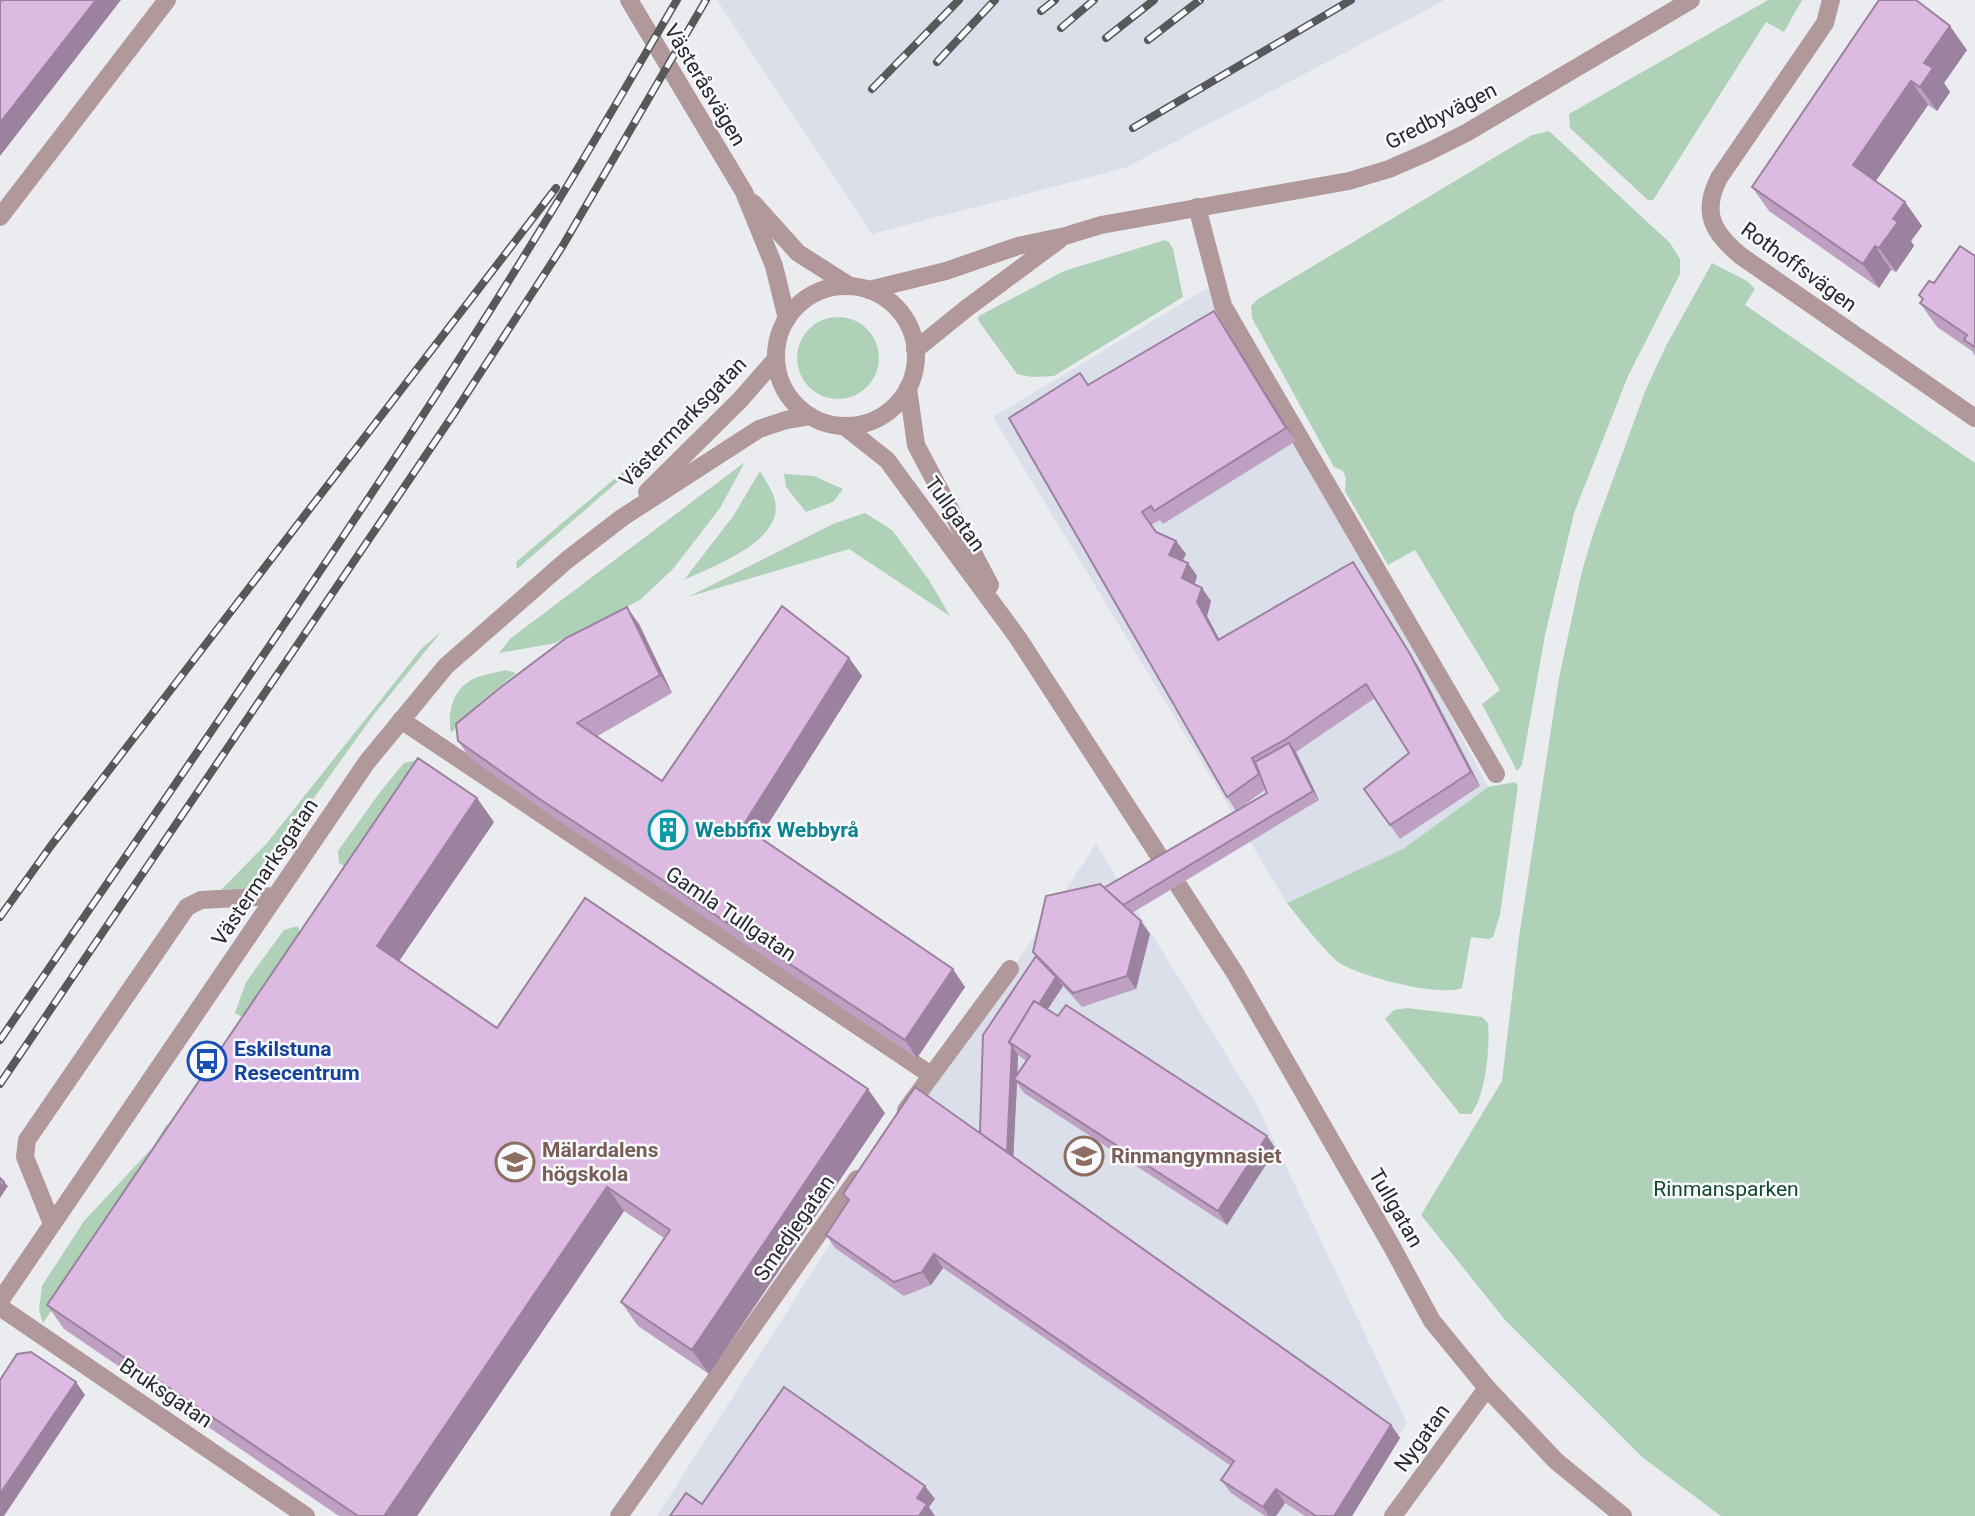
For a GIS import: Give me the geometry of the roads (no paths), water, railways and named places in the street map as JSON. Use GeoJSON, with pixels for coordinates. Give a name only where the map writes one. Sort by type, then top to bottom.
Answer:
{"type":"FeatureCollection","features":[{"type":"Feature","properties":{"kind":"street"},"geometry":{"type":"LineString","coordinates":[[0,217],[167,0]]}},
{"type":"Feature","properties":{"kind":"street","name":"Västeråsvägen"},"geometry":{"type":"LineString","coordinates":[[629,0],[744,192],[775,266],[787,319]]}},
{"type":"Feature","properties":{"kind":"street","name":"Gredbyvägen"},"geometry":{"type":"LineString","coordinates":[[869,290],[946,271],[1018,246],[1101,225],[1308,190],[1389,169],[1428,152],[1690,0]]}},
{"type":"Feature","properties":{"kind":"street","name":"Rothoffsvägen"},"geometry":{"type":"LineString","coordinates":[[1831,0],[1825,23],[1719,178],[1709,208],[1713,225],[1723,241],[1741,256],[1975,418]]}},
{"type":"Feature","properties":{"kind":"street","name":"Västeråsvägen"},"geometry":{"type":"LineString","coordinates":[[744,192],[798,253],[850,286]]}},
{"type":"Feature","properties":{"kind":"street"},"geometry":{"type":"LineString","coordinates":[[1197,207],[1223,306],[1496,774]]}},
{"type":"Feature","properties":{"kind":"street","name":"Gredbyvägen"},"geometry":{"type":"LineString","coordinates":[[915,350],[1065,236]]}},
{"type":"Feature","properties":{"kind":"street"},"geometry":{"type":"LineString","coordinates":[[850,286],[869,290],[890,302],[906,319],[915,342],[915,366],[908,388],[885,415],[867,423],[844,426],[825,423],[799,409],[786,394],[776,359],[778,338],[787,319],[798,305],[811,295],[831,287],[850,286]]}},
{"type":"Feature","properties":{"kind":"street","name":"Västermarksgatan"},"geometry":{"type":"LineString","coordinates":[[623,517],[740,400],[776,359]]}},
{"type":"Feature","properties":{"kind":"street","name":"Tullgatan"},"geometry":{"type":"LineString","coordinates":[[908,388],[916,445],[1018,638]]}},
{"type":"Feature","properties":{"kind":"street","name":"Västermarksgatan"},"geometry":{"type":"LineString","coordinates":[[0,1301],[367,762],[446,666],[567,560],[623,517],[759,429],[810,416]]}},
{"type":"Feature","properties":{"kind":"street","name":"Tullgatan"},"geometry":{"type":"LineString","coordinates":[[844,426],[887,460],[1018,638],[1165,865]]}},
{"type":"Feature","properties":{"kind":"street","name":"Gamla Tullgatan"},"geometry":{"type":"LineString","coordinates":[[401,720],[930,1075]]}},
{"type":"Feature","properties":{"kind":"street","name":"Tullgatan"},"geometry":{"type":"LineString","coordinates":[[1178,885],[1235,973],[1432,1321],[1487,1388],[1556,1461],[1623,1516]]}},
{"type":"Feature","properties":{"kind":"street"},"geometry":{"type":"LineString","coordinates":[[52,1224],[25,1157],[27,1140],[187,907],[201,900],[276,896]]}},
{"type":"Feature","properties":{"kind":"street"},"geometry":{"type":"LineString","coordinates":[[899,1120],[1010,969]]}},
{"type":"Feature","properties":{"kind":"street","name":"Smedjegatan"},"geometry":{"type":"LineString","coordinates":[[619,1516],[867,1165]]}},
{"type":"Feature","properties":{"kind":"street","name":"Bruksgatan"},"geometry":{"type":"LineString","coordinates":[[0,1307],[306,1516]]}},
{"type":"Feature","properties":{"kind":"street","name":"Nygatan"},"geometry":{"type":"LineString","coordinates":[[1393,1516],[1487,1388]]}},
{"type":"Feature","properties":{"kind":"railway"},"geometry":{"type":"LineString","coordinates":[[0,1040],[433,400],[569,183],[677,0]]}},
{"type":"Feature","properties":{"kind":"railway"},"geometry":{"type":"LineString","coordinates":[[0,1084],[453,415],[562,247],[706,0]]}},
{"type":"Feature","properties":{"kind":"railway"},"geometry":{"type":"LineString","coordinates":[[872,89],[959,0]]}},
{"type":"Feature","properties":{"kind":"railway"},"geometry":{"type":"LineString","coordinates":[[937,62],[995,0]]}},
{"type":"Feature","properties":{"kind":"railway"},"geometry":{"type":"LineString","coordinates":[[1041,11],[1055,0]]}},
{"type":"Feature","properties":{"kind":"railway"},"geometry":{"type":"LineString","coordinates":[[1061,28],[1094,0]]}},
{"type":"Feature","properties":{"kind":"railway"},"geometry":{"type":"LineString","coordinates":[[1106,38],[1154,0]]}},
{"type":"Feature","properties":{"kind":"railway"},"geometry":{"type":"LineString","coordinates":[[1148,40],[1200,0]]}},
{"type":"Feature","properties":{"kind":"railway"},"geometry":{"type":"LineString","coordinates":[[1133,128],[1351,0]]}},
{"type":"Feature","properties":{"kind":"railway"},"geometry":{"type":"LineString","coordinates":[[0,917],[50,847],[556,188]]}},
{"type":"Feature","properties":{"kind":"place","name":"Webbfix Webbyrå"},"geometry":{"type":"Point","coordinates":[668,830]}},
{"type":"Feature","properties":{"kind":"place","name":"Eskilstuna Resecentrum"},"geometry":{"type":"Point","coordinates":[207,1061]}},
{"type":"Feature","properties":{"kind":"place","name":"Rinmangymnasiet"},"geometry":{"type":"Point","coordinates":[1084,1156]}},
{"type":"Feature","properties":{"kind":"place","name":"Mälardalens högskola"},"geometry":{"type":"Point","coordinates":[515,1162]}},
{"type":"Feature","properties":{"kind":"park label","name":"Rinmansparken"},"geometry":{"type":"Point","coordinates":[1726,1189]}}]}
